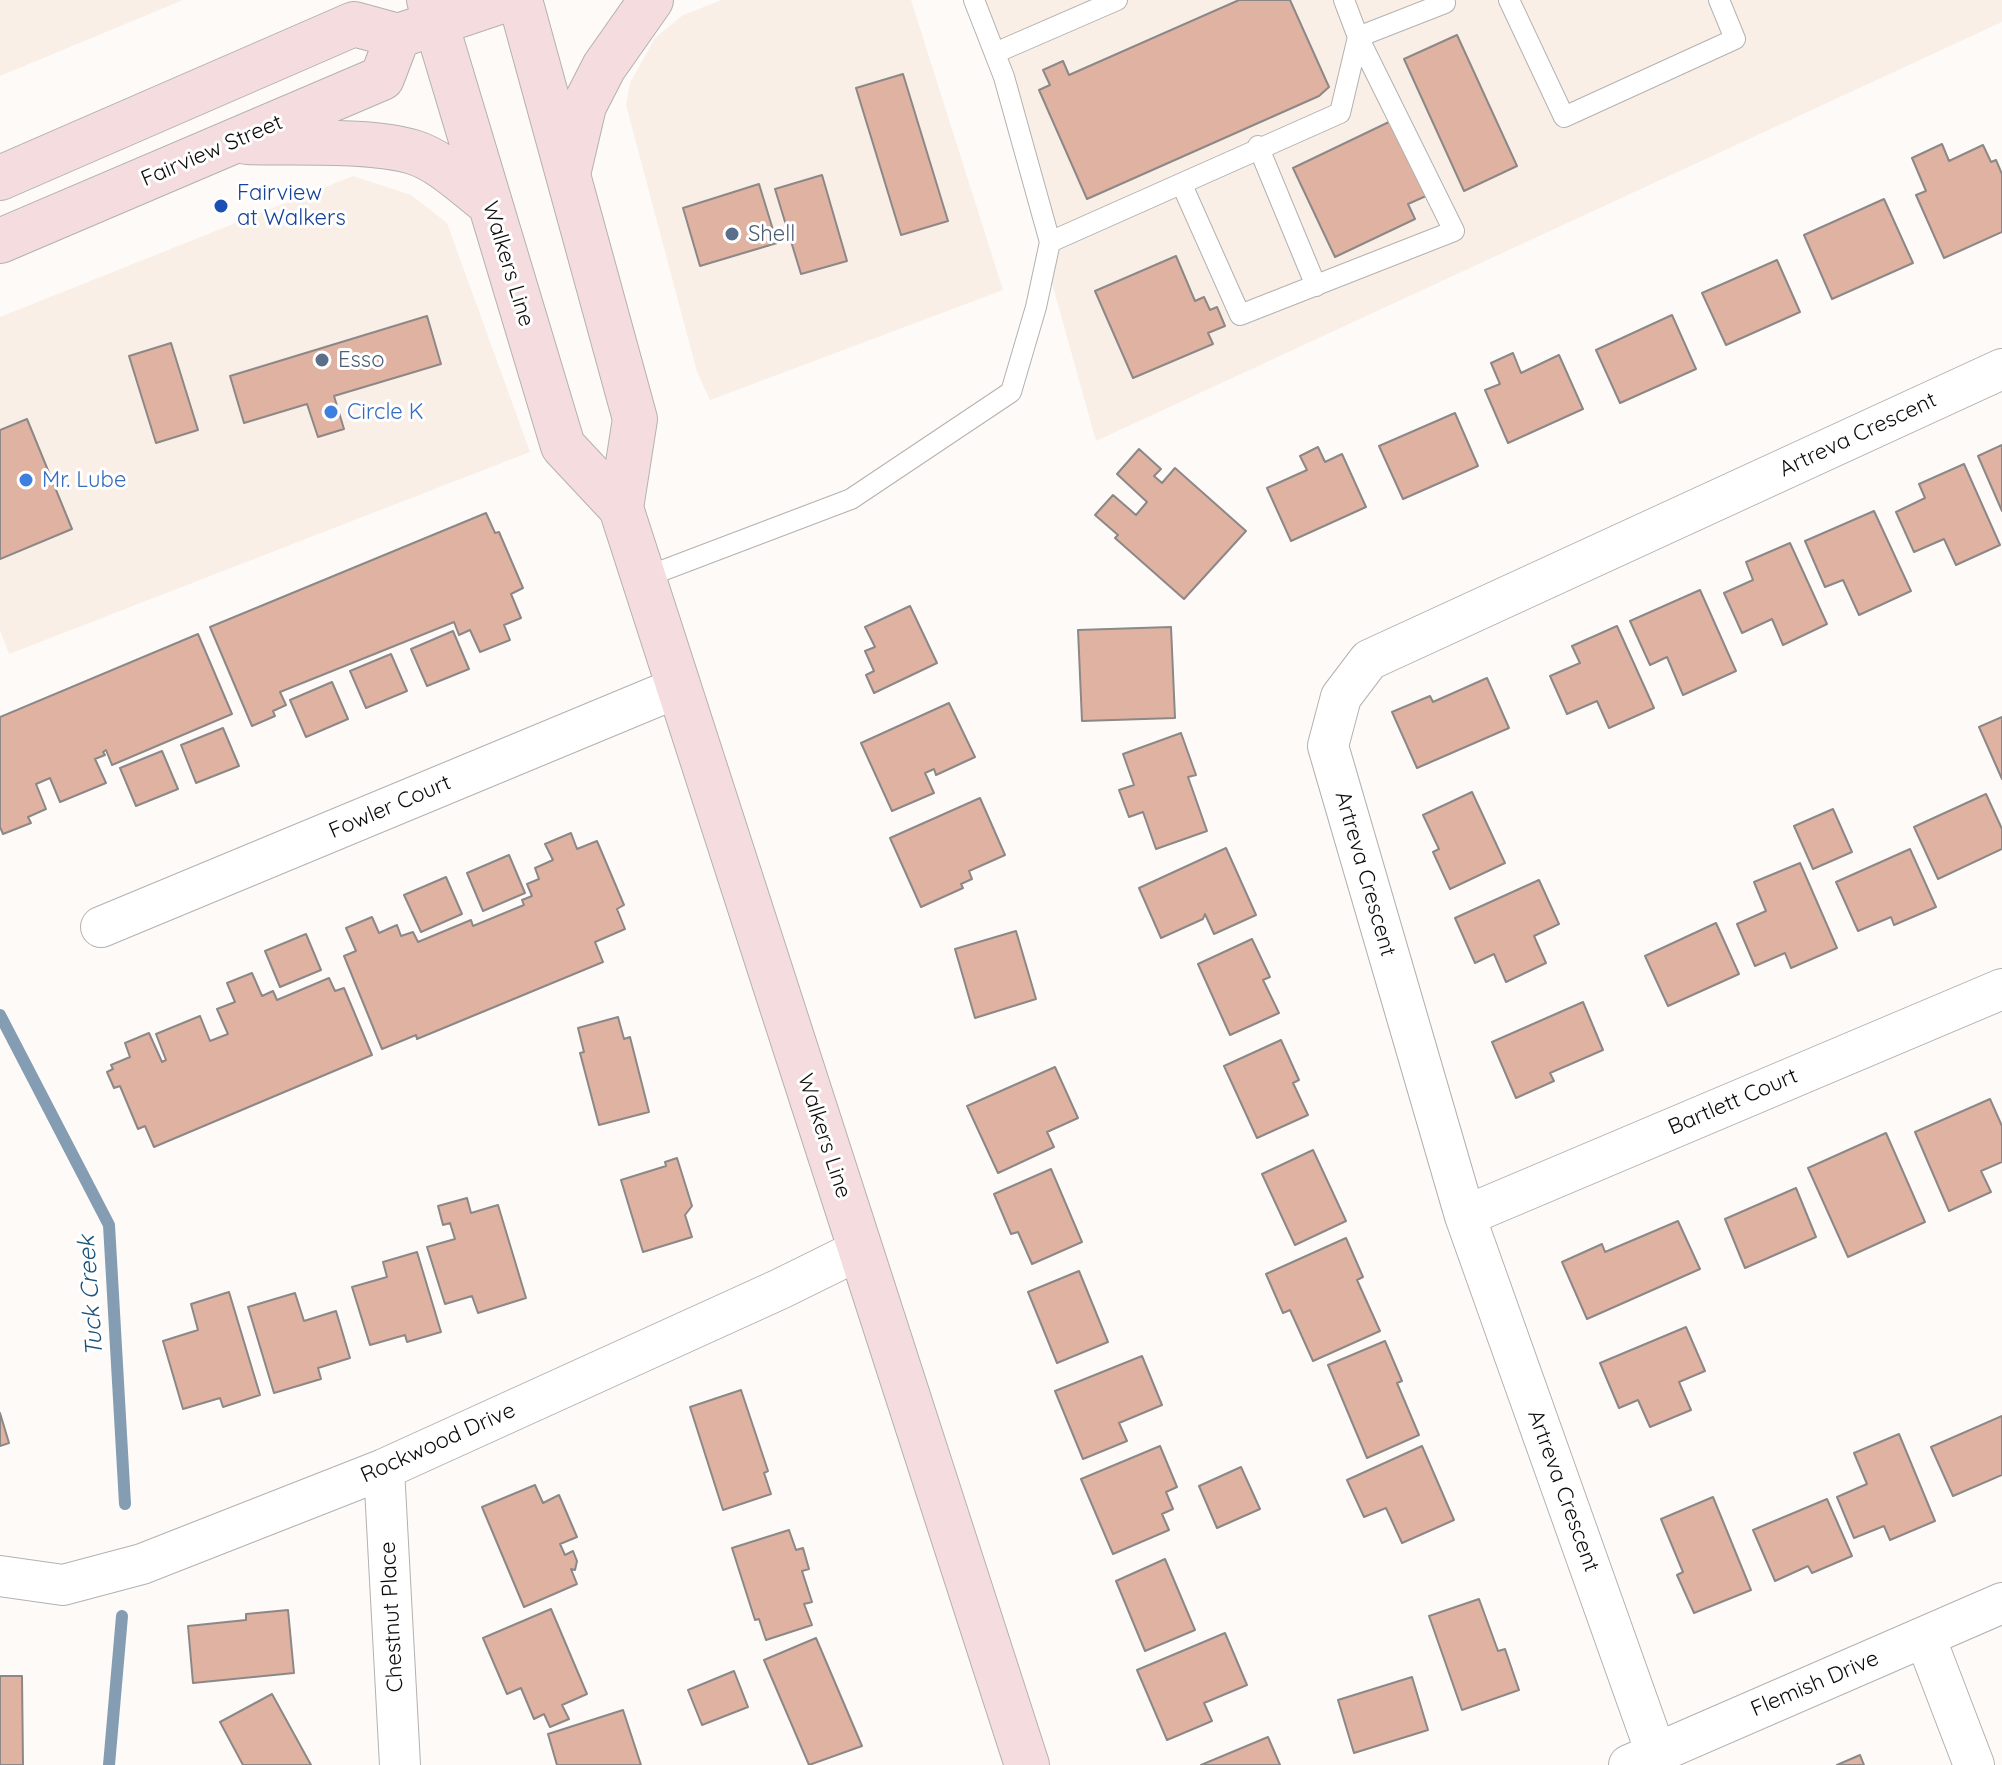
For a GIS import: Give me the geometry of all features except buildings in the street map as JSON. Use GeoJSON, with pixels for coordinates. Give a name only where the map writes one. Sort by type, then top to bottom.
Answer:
{"type":"FeatureCollection","features":[{"type":"Feature","properties":{"kind":"main road"},"geometry":{"type":"LineString","coordinates":[[254,70],[335,0]]}},
{"type":"Feature","properties":{"kind":"main road"},"geometry":{"type":"LineString","coordinates":[[2,172],[254,70],[354,24],[421,20],[505,0]]}},
{"type":"Feature","properties":{"kind":"main road","name":"Walkers Line"},"geometry":{"type":"LineString","coordinates":[[520,0],[635,419],[621,508]]}},
{"type":"Feature","properties":{"kind":"main road"},"geometry":{"type":"LineString","coordinates":[[568,176],[584,106],[604,67],[651,0]]}},
{"type":"Feature","properties":{"kind":"main road","name":"Fairview Street"},"geometry":{"type":"LineString","coordinates":[[0,241],[382,78],[421,20]]}},
{"type":"Feature","properties":{"kind":"main road","name":"Walkers Line"},"geometry":{"type":"LineString","coordinates":[[421,20],[490,204],[563,446],[621,508],[1027,1765]]}},
{"type":"Feature","properties":{"kind":"main road"},"geometry":{"type":"LineString","coordinates":[[232,142],[348,145],[413,152],[438,165],[490,204]]}},
{"type":"Feature","properties":{"kind":"street","name":"Artreva Crescent"},"geometry":{"type":"LineString","coordinates":[[1642,1759],[1465,1216],[1328,746],[1341,697],[1369,660],[2002,369]]}},
{"type":"Feature","properties":{"kind":"street","name":"Fowler Court"},"geometry":{"type":"LineString","coordinates":[[101,927],[679,687]]}},
{"type":"Feature","properties":{"kind":"street","name":"Bartlett Court"},"geometry":{"type":"LineString","coordinates":[[1465,1216],[2002,989]]}},
{"type":"Feature","properties":{"kind":"street","name":"Rockwood Drive"},"geometry":{"type":"LineString","coordinates":[[0,1576],[63,1585],[142,1564],[384,1469],[861,1249]]}},
{"type":"Feature","properties":{"kind":"street","name":"Chestnut Place"},"geometry":{"type":"LineString","coordinates":[[384,1469],[400,1765]]}},
{"type":"Feature","properties":{"kind":"street","name":"Flemish Drive"},"geometry":{"type":"LineString","coordinates":[[1642,1759],[2002,1603]]}},
{"type":"Feature","properties":{"kind":"street"},"geometry":{"type":"LineString","coordinates":[[1925,1637],[1974,1765]]}},
{"type":"Feature","properties":{"kind":"lane"},"geometry":{"type":"LineString","coordinates":[[643,578],[851,499],[1011,392],[1036,307],[1050,242],[995,53],[974,0]]}},
{"type":"Feature","properties":{"kind":"lane"},"geometry":{"type":"LineString","coordinates":[[995,53],[1117,0]]}},
{"type":"Feature","properties":{"kind":"lane"},"geometry":{"type":"LineString","coordinates":[[1182,185],[1240,315],[1454,231],[1358,37],[1344,0]]}},
{"type":"Feature","properties":{"kind":"lane"},"geometry":{"type":"LineString","coordinates":[[1509,0],[1564,117],[1735,39],[1719,0]]}},
{"type":"Feature","properties":{"kind":"lane"},"geometry":{"type":"LineString","coordinates":[[1358,37],[1447,1]]}},
{"type":"Feature","properties":{"kind":"lane"},"geometry":{"type":"LineString","coordinates":[[1050,242],[1182,185],[1258,146],[1340,113],[1358,37]]}},
{"type":"Feature","properties":{"kind":"lane"},"geometry":{"type":"LineString","coordinates":[[1258,146],[1316,286]]}},
{"type":"Feature","properties":{"kind":"shaded area"},"geometry":{"type":"Polygon","coordinates":[[[0,0],[183,0],[0,76],[0,0]]]}},
{"type":"Feature","properties":{"kind":"shaded area"},"geometry":{"type":"Polygon","coordinates":[[[722,0],[911,0],[1003,290],[710,400],[697,372],[626,105],[630,83],[655,38],[683,15],[722,0]]]}},
{"type":"Feature","properties":{"kind":"shaded area"},"geometry":{"type":"Polygon","coordinates":[[[973,0],[2002,0],[2002,22],[1096,441],[973,0]]]}},
{"type":"Feature","properties":{"kind":"shaded area"},"geometry":{"type":"Polygon","coordinates":[[[353,176],[411,195],[447,223],[530,452],[9,654],[0,630],[0,317],[353,176]]]}},
{"type":"Feature","properties":{"kind":"waterway","name":"Tuck Creek"},"geometry":{"type":"LineString","coordinates":[[0,1015],[109,1225],[125,1504]]}},
{"type":"Feature","properties":{"kind":"waterway","name":"Tuck Creek"},"geometry":{"type":"LineString","coordinates":[[109,1765],[122,1616]]}},
{"type":"Feature","properties":{"kind":"place","name":"Fairview at Walkers"},"geometry":{"type":"Point","coordinates":[221,206]}},
{"type":"Feature","properties":{"kind":"place","name":"Shell"},"geometry":{"type":"Point","coordinates":[732,234]}},
{"type":"Feature","properties":{"kind":"place","name":"Esso"},"geometry":{"type":"Point","coordinates":[322,360]}},
{"type":"Feature","properties":{"kind":"place","name":"Circle K"},"geometry":{"type":"Point","coordinates":[331,412]}},
{"type":"Feature","properties":{"kind":"place","name":"Mr. Lube"},"geometry":{"type":"Point","coordinates":[26,480]}}]}
